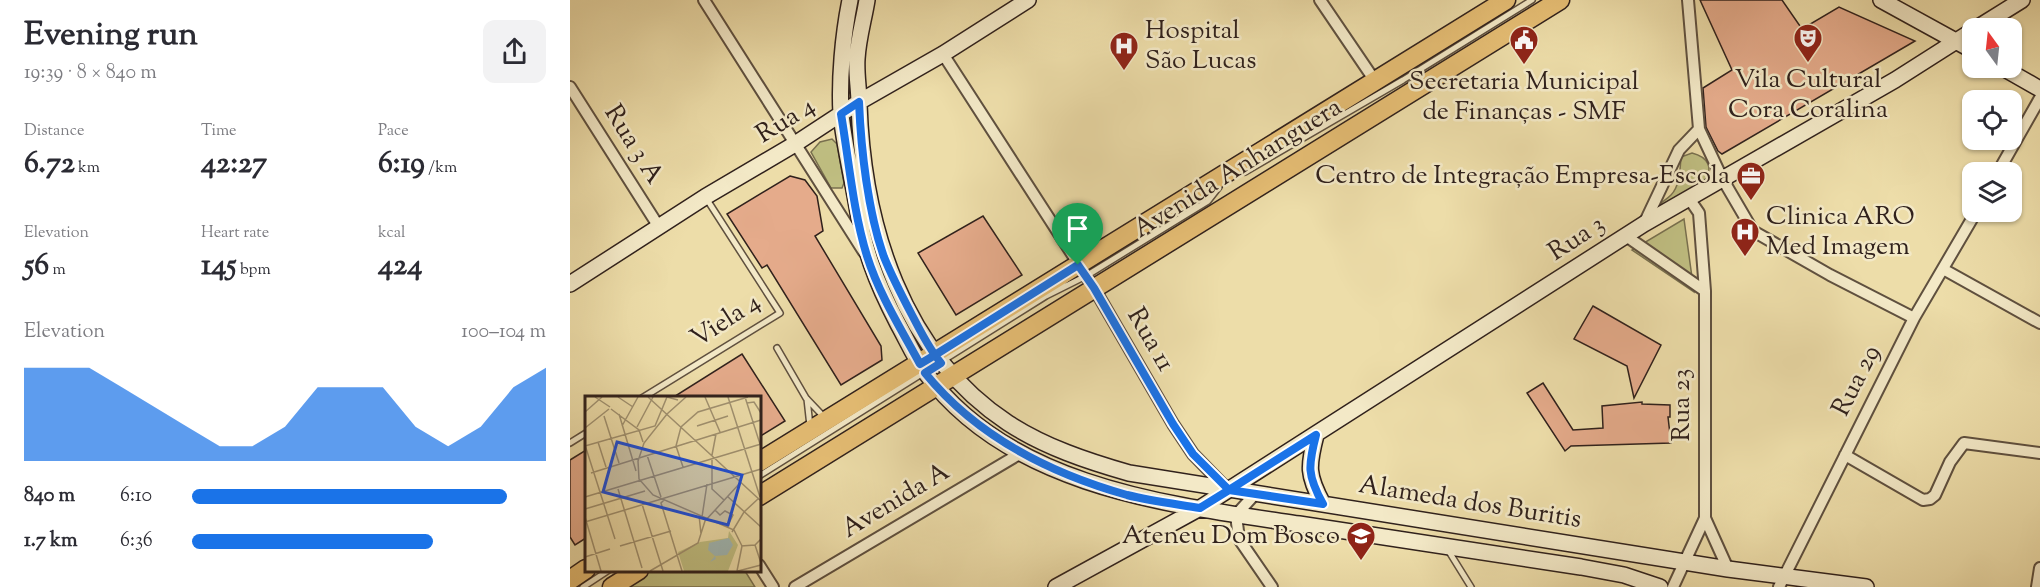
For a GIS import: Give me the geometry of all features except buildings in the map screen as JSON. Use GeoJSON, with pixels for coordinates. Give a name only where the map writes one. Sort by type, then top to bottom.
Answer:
{"type":"FeatureCollection","features":[{"type":"Feature","properties":{"kind":"main road"},"geometry":{"type":"LineString","coordinates":[[850,0],[845,26],[841,114],[867,257],[877,283],[935,369]]}},
{"type":"Feature","properties":{"kind":"main road"},"geometry":{"type":"LineString","coordinates":[[867,0],[857,58],[861,143],[882,249],[935,369]]}},
{"type":"Feature","properties":{"kind":"main road","name":"Rua 4"},"geometry":{"type":"LineString","coordinates":[[570,284],[705,197],[795,144],[859,102],[943,54],[1028,0]]}},
{"type":"Feature","properties":{"kind":"main road","name":"Avenida Anhanguera"},"geometry":{"type":"LineString","coordinates":[[760,461],[827,420],[935,369],[1085,274],[1375,81],[1506,0]]}},
{"type":"Feature","properties":{"kind":"main road","name":"Avenida Anhanguera"},"geometry":{"type":"LineString","coordinates":[[760,495],[935,369],[1085,274],[1560,0]]}},
{"type":"Feature","properties":{"kind":"main road"},"geometry":{"type":"LineString","coordinates":[[1881,0],[1962,44]]}},
{"type":"Feature","properties":{"kind":"main road"},"geometry":{"type":"LineString","coordinates":[[1993,18],[2022,0]]}},
{"type":"Feature","properties":{"kind":"main road","name":"Rua 3"},"geometry":{"type":"LineString","coordinates":[[1056,587],[1200,508],[1644,224],[1895,80],[1962,38]]}},
{"type":"Feature","properties":{"kind":"main road"},"geometry":{"type":"LineString","coordinates":[[2021,78],[2040,89]]}},
{"type":"Feature","properties":{"kind":"main road","name":"Alameda dos Buritis"},"geometry":{"type":"LineString","coordinates":[[935,369],[975,422],[996,439],[1079,480],[1129,495],[1236,515],[1624,575],[1660,587]]}},
{"type":"Feature","properties":{"kind":"main road","name":"Alameda dos Buritis"},"geometry":{"type":"LineString","coordinates":[[935,369],[1007,422],[1045,443],[1081,460],[1130,473],[1728,569],[1783,581],[1866,587]]}},
{"type":"Feature","properties":{"kind":"main road"},"geometry":{"type":"LineString","coordinates":[[1316,435],[1309,462],[1310,475],[1323,504]]}},
{"type":"Feature","properties":{"kind":"main road"},"geometry":{"type":"LineString","coordinates":[[570,580],[585,570]]}},
{"type":"Feature","properties":{"kind":"main road"},"geometry":{"type":"LineString","coordinates":[[612,587],[636,572]]}},
{"type":"Feature","properties":{"kind":"street"},"geometry":{"type":"LineString","coordinates":[[704,0],[867,257]]}},
{"type":"Feature","properties":{"kind":"street"},"geometry":{"type":"LineString","coordinates":[[1320,0],[1375,81]]}},
{"type":"Feature","properties":{"kind":"street"},"geometry":{"type":"LineString","coordinates":[[1688,0],[1699,129],[1722,178],[1753,231],[1830,275],[1914,318]]}},
{"type":"Feature","properties":{"kind":"street","name":"Rua 11"},"geometry":{"type":"LineString","coordinates":[[943,54],[1085,274],[1173,424],[1193,454],[1229,490]]}},
{"type":"Feature","properties":{"kind":"street","name":"Rua 3 A"},"geometry":{"type":"LineString","coordinates":[[570,87],[659,227]]}},
{"type":"Feature","properties":{"kind":"street"},"geometry":{"type":"LineString","coordinates":[[2004,162],[2040,98]]}},
{"type":"Feature","properties":{"kind":"street"},"geometry":{"type":"LineString","coordinates":[[1644,224],[1679,150],[1699,129]]}},
{"type":"Feature","properties":{"kind":"street","name":"Rua 23"},"geometry":{"type":"LineString","coordinates":[[1688,197],[1699,213],[1705,291],[1705,518],[1728,569]]}},
{"type":"Feature","properties":{"kind":"street","name":"Rua 29"},"geometry":{"type":"LineString","coordinates":[[1783,581],[1914,318],[1970,222]]}},
{"type":"Feature","properties":{"kind":"street"},"geometry":{"type":"LineString","coordinates":[[1626,236],[1705,291]]}},
{"type":"Feature","properties":{"kind":"street"},"geometry":{"type":"LineString","coordinates":[[1943,269],[2040,323]]}},
{"type":"Feature","properties":{"kind":"street"},"geometry":{"type":"LineString","coordinates":[[1845,455],[1923,500],[1935,495],[1950,462],[1964,443],[2040,453]]}},
{"type":"Feature","properties":{"kind":"street","name":"Avenida A"},"geometry":{"type":"LineString","coordinates":[[795,587],[1021,453]]}},
{"type":"Feature","properties":{"kind":"street"},"geometry":{"type":"LineString","coordinates":[[1255,494],[1236,515],[1239,539],[1272,587]]}},
{"type":"Feature","properties":{"kind":"street","name":"Rua 23"},"geometry":{"type":"LineString","coordinates":[[1684,562],[1705,518]]}},
{"type":"Feature","properties":{"kind":"street"},"geometry":{"type":"LineString","coordinates":[[1673,587],[1684,562]]}},
{"type":"Feature","properties":{"kind":"street"},"geometry":{"type":"LineString","coordinates":[[760,566],[774,587]]}},
{"type":"Feature","properties":{"kind":"street"},"geometry":{"type":"LineString","coordinates":[[2037,587],[2040,568]]}},
{"type":"Feature","properties":{"kind":"lane"},"geometry":{"type":"LineString","coordinates":[[1240,175],[1403,80],[1532,0]]}},
{"type":"Feature","properties":{"kind":"lane"},"geometry":{"type":"LineString","coordinates":[[1046,296],[1085,274],[1198,196],[1230,181]]}},
{"type":"Feature","properties":{"kind":"lane"},"geometry":{"type":"LineString","coordinates":[[760,475],[935,369],[1046,296],[1208,201],[1220,187]]}},
{"type":"Feature","properties":{"kind":"lane","name":"Viela 4"},"geometry":{"type":"LineString","coordinates":[[645,396],[780,313],[705,197]]}},
{"type":"Feature","properties":{"kind":"lane"},"geometry":{"type":"LineString","coordinates":[[777,348],[806,398],[827,420]]}},
{"type":"Feature","properties":{"kind":"lane"},"geometry":{"type":"LineString","coordinates":[[806,398],[811,430]]}},
{"type":"Feature","properties":{"kind":"lane"},"geometry":{"type":"LineString","coordinates":[[570,443],[585,434]]}},
{"type":"Feature","properties":{"kind":"lane"},"geometry":{"type":"LineString","coordinates":[[1446,546],[1471,587]]}},
{"type":"Feature","properties":{"kind":"lane"},"geometry":{"type":"LineString","coordinates":[[583,587],[606,572]]}},
{"type":"Feature","properties":{"kind":"shaded area"},"geometry":{"type":"Polygon","coordinates":[[[832,139],[837,144],[844,183],[842,188],[831,188],[811,152],[820,142],[832,139]]]}},
{"type":"Feature","properties":{"kind":"shaded area"},"geometry":{"type":"Polygon","coordinates":[[[1692,153],[1702,157],[1708,164],[1709,172],[1704,182],[1657,210],[1676,187],[1681,157],[1692,153]]]}},
{"type":"Feature","properties":{"kind":"shaded area"},"geometry":{"type":"Polygon","coordinates":[[[1684,219],[1694,292],[1632,250],[1684,219]]]}},
{"type":"Feature","properties":{"kind":"shaded area"},"geometry":{"type":"Polygon","coordinates":[[[642,572],[746,572],[755,587],[618,587],[642,572]]]}},
{"type":"Feature","properties":{"kind":"place","name":"Vila Cultural Cora Coralina"},"geometry":{"type":"Point","coordinates":[1808,64]}},
{"type":"Feature","properties":{"kind":"place","name":"Secretaria Municipal de Finanças - SMF"},"geometry":{"type":"Point","coordinates":[1524,66]}},
{"type":"Feature","properties":{"kind":"place","name":"Hospital São Lucas"},"geometry":{"type":"Point","coordinates":[1124,72]}},
{"type":"Feature","properties":{"kind":"place","name":"Centro de Integração Empresa-Escola"},"geometry":{"type":"Point","coordinates":[1751,202]}},
{"type":"Feature","properties":{"kind":"place","name":"Clinica ARO Med Imagem"},"geometry":{"type":"Point","coordinates":[1745,258]}},
{"type":"Feature","properties":{"kind":"place","name":"Ateneu Dom Bosco"},"geometry":{"type":"Point","coordinates":[1361,562]}},
{"type":"Feature","properties":{"kind":"route"},"geometry":{"type":"LineString","coordinates":[[1078,265],[935,355],[920,364],[877,283],[867,257],[841,114],[859,102],[861,143],[876,228],[882,249],[894,280],[925,340],[935,355],[938,358],[941,363],[925,373],[950,400],[996,439],[1034,460],[1079,480],[1129,495],[1200,508],[1229,490],[1316,435],[1309,462],[1310,475],[1323,504],[1229,490],[1193,454],[1078,265]]}}]}
